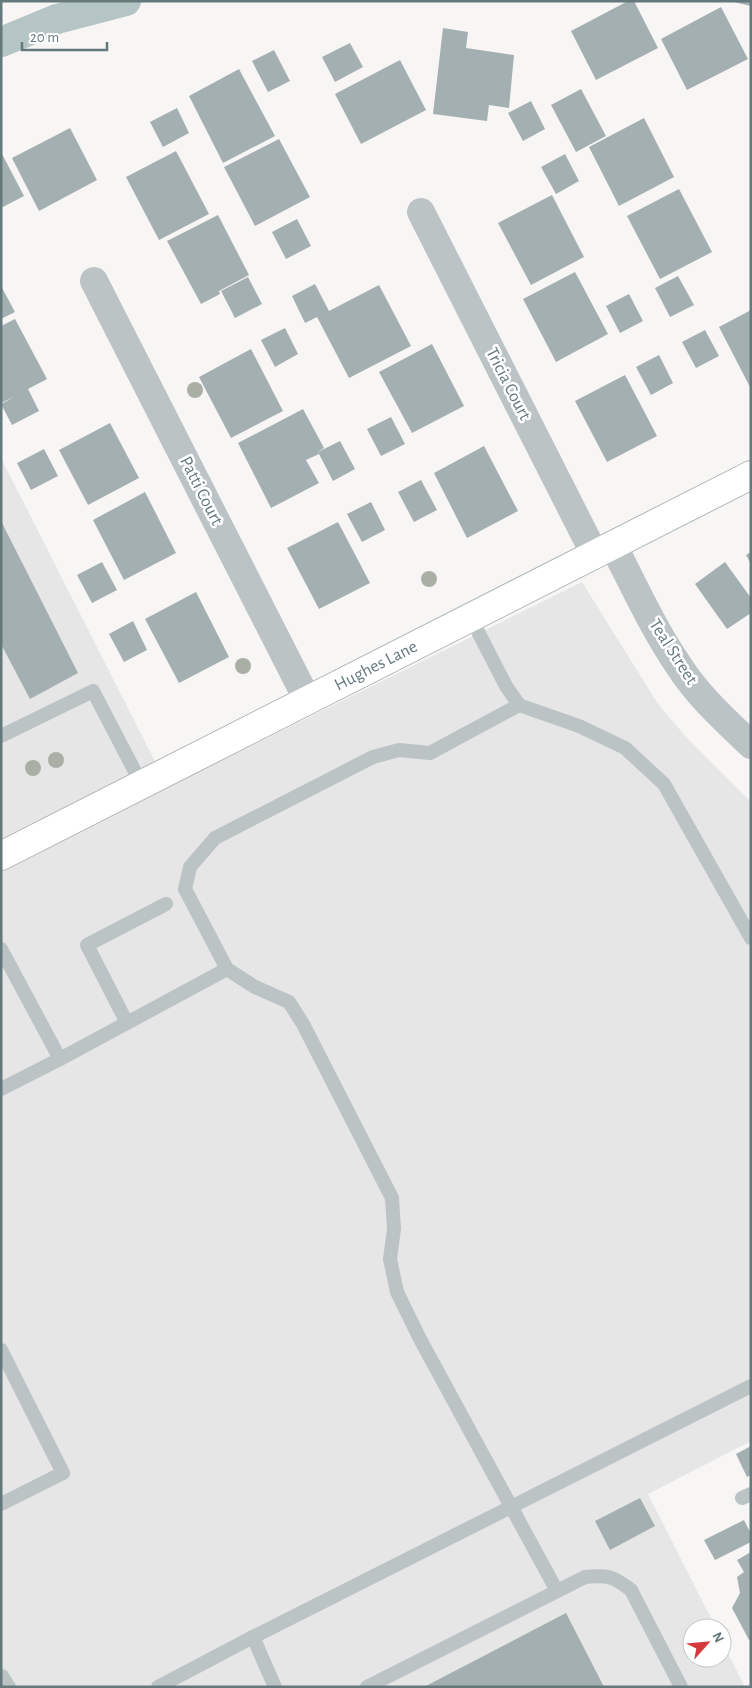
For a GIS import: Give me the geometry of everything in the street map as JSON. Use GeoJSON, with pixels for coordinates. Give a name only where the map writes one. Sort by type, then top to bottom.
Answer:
{"type":"FeatureCollection","features":[{"type":"Feature","properties":{"kind":"street","name":"Tricia Court"},"geometry":{"type":"LineString","coordinates":[[420,212],[604,550]]}},
{"type":"Feature","properties":{"kind":"street","name":"Patti Court"},"geometry":{"type":"LineString","coordinates":[[94,281],[308,700]]}},
{"type":"Feature","properties":{"kind":"street","name":"Hughes Lane"},"geometry":{"type":"LineString","coordinates":[[1,856],[751,475]]}},
{"type":"Feature","properties":{"kind":"street","name":"Teal Street"},"geometry":{"type":"LineString","coordinates":[[604,550],[651,620],[679,667],[709,705],[747,736]]}},
{"type":"Feature","properties":{"kind":"lane"},"geometry":{"type":"LineString","coordinates":[[471,618],[506,686],[519,705],[579,726],[625,748],[664,784],[751,938]]}},
{"type":"Feature","properties":{"kind":"lane"},"geometry":{"type":"LineString","coordinates":[[1,736],[93,691],[142,785]]}},
{"type":"Feature","properties":{"kind":"lane"},"geometry":{"type":"LineString","coordinates":[[519,705],[430,753],[399,750],[373,757],[214,838],[190,867],[185,889],[227,970],[255,987],[288,1002],[303,1024],[392,1198],[394,1229],[390,1259],[397,1292],[420,1339],[557,1591]]}},
{"type":"Feature","properties":{"kind":"lane"},"geometry":{"type":"LineString","coordinates":[[127,1023],[87,945],[166,904]]}},
{"type":"Feature","properties":{"kind":"lane"},"geometry":{"type":"LineString","coordinates":[[1,949],[60,1059]]}},
{"type":"Feature","properties":{"kind":"lane"},"geometry":{"type":"LineString","coordinates":[[2,1088],[227,970]]}},
{"type":"Feature","properties":{"kind":"lane"},"geometry":{"type":"LineString","coordinates":[[1,1350],[63,1473],[1,1504]]}},
{"type":"Feature","properties":{"kind":"lane"},"geometry":{"type":"LineString","coordinates":[[158,1687],[253,1637],[751,1386]]}},
{"type":"Feature","properties":{"kind":"lane"},"geometry":{"type":"LineString","coordinates":[[367,1687],[585,1577],[604,1576],[618,1580],[631,1590],[681,1687]]}},
{"type":"Feature","properties":{"kind":"lane"},"geometry":{"type":"LineString","coordinates":[[253,1637],[275,1687]]}},
{"type":"Feature","properties":{"kind":"shaded area"},"geometry":{"type":"Polygon","coordinates":[[[1,458],[168,787],[582,582],[658,704],[687,738],[751,802],[751,1441],[648,1494],[711,1618],[682,1618],[682,1668],[732,1668],[732,1661],[745,1687],[1,1687],[1,458]]]}},
{"type":"Feature","properties":{"kind":"building"},"geometry":{"type":"Polygon","coordinates":[[[628,1],[634,1],[658,48],[596,80],[571,31],[628,1]]]}},
{"type":"Feature","properties":{"kind":"building"},"geometry":{"type":"Polygon","coordinates":[[[751,1],[751,6],[734,2],[751,1]]]}},
{"type":"Feature","properties":{"kind":"building"},"geometry":{"type":"Polygon","coordinates":[[[721,7],[748,59],[687,90],[661,39],[721,7]]]}},
{"type":"Feature","properties":{"kind":"building"},"geometry":{"type":"Polygon","coordinates":[[[443,28],[468,32],[466,48],[514,55],[509,108],[489,105],[487,121],[433,114],[443,28]]]}},
{"type":"Feature","properties":{"kind":"building"},"geometry":{"type":"Polygon","coordinates":[[[350,43],[363,67],[335,82],[322,57],[350,43]]]}},
{"type":"Feature","properties":{"kind":"building"},"geometry":{"type":"Polygon","coordinates":[[[274,50],[290,81],[268,92],[252,61],[274,50]]]}},
{"type":"Feature","properties":{"kind":"building"},"geometry":{"type":"Polygon","coordinates":[[[400,60],[426,110],[361,144],[335,94],[400,60]]]}},
{"type":"Feature","properties":{"kind":"building"},"geometry":{"type":"Polygon","coordinates":[[[239,69],[275,136],[223,163],[189,96],[239,69]]]}},
{"type":"Feature","properties":{"kind":"building"},"geometry":{"type":"Polygon","coordinates":[[[581,89],[606,136],[576,152],[551,105],[581,89]]]}},
{"type":"Feature","properties":{"kind":"building"},"geometry":{"type":"Polygon","coordinates":[[[531,101],[545,129],[523,141],[508,113],[531,101]]]}},
{"type":"Feature","properties":{"kind":"building"},"geometry":{"type":"Polygon","coordinates":[[[177,108],[189,133],[163,147],[150,122],[177,108]]]}},
{"type":"Feature","properties":{"kind":"building"},"geometry":{"type":"Polygon","coordinates":[[[644,118],[674,177],[619,206],[589,147],[644,118]]]}},
{"type":"Feature","properties":{"kind":"building"},"geometry":{"type":"Polygon","coordinates":[[[70,128],[97,180],[39,211],[12,158],[70,128]]]}},
{"type":"Feature","properties":{"kind":"building"},"geometry":{"type":"Polygon","coordinates":[[[279,139],[310,197],[255,226],[224,167],[279,139]]]}},
{"type":"Feature","properties":{"kind":"building"},"geometry":{"type":"Polygon","coordinates":[[[176,151],[209,214],[159,240],[126,177],[176,151]]]}},
{"type":"Feature","properties":{"kind":"building"},"geometry":{"type":"Polygon","coordinates":[[[1,152],[24,196],[1,208],[1,152]]]}},
{"type":"Feature","properties":{"kind":"building"},"geometry":{"type":"Polygon","coordinates":[[[565,154],[579,181],[556,194],[541,167],[565,154]]]}},
{"type":"Feature","properties":{"kind":"building"},"geometry":{"type":"Polygon","coordinates":[[[679,189],[712,252],[660,279],[627,216],[679,189]]]}},
{"type":"Feature","properties":{"kind":"building"},"geometry":{"type":"Polygon","coordinates":[[[552,195],[584,257],[531,285],[498,223],[552,195]]]}},
{"type":"Feature","properties":{"kind":"building"},"geometry":{"type":"Polygon","coordinates":[[[218,215],[249,275],[219,291],[220,294],[201,304],[167,241],[218,215]]]}},
{"type":"Feature","properties":{"kind":"building"},"geometry":{"type":"Polygon","coordinates":[[[297,219],[311,246],[286,259],[272,232],[297,219]]]}},
{"type":"Feature","properties":{"kind":"building"},"geometry":{"type":"Polygon","coordinates":[[[575,272],[608,334],[556,362],[523,299],[575,272]]]}},
{"type":"Feature","properties":{"kind":"building"},"geometry":{"type":"Polygon","coordinates":[[[678,276],[694,305],[670,317],[655,288],[678,276]]]}},
{"type":"Feature","properties":{"kind":"building"},"geometry":{"type":"Polygon","coordinates":[[[248,277],[262,304],[235,318],[221,291],[248,277]]]}},
{"type":"Feature","properties":{"kind":"building"},"geometry":{"type":"Polygon","coordinates":[[[315,284],[329,311],[379,285],[411,346],[349,378],[317,317],[305,323],[292,296],[315,284]]]}},
{"type":"Feature","properties":{"kind":"building"},"geometry":{"type":"Polygon","coordinates":[[[1,286],[15,312],[1,319],[1,286]]]}},
{"type":"Feature","properties":{"kind":"building"},"geometry":{"type":"Polygon","coordinates":[[[629,294],[643,321],[620,333],[606,306],[629,294]]]}},
{"type":"Feature","properties":{"kind":"building"},"geometry":{"type":"Polygon","coordinates":[[[751,310],[751,389],[719,327],[751,310]]]}},
{"type":"Feature","properties":{"kind":"building"},"geometry":{"type":"Polygon","coordinates":[[[15,319],[47,379],[28,389],[39,411],[12,425],[1,404],[14,397],[1,403],[1,326],[15,319]]]}},
{"type":"Feature","properties":{"kind":"building"},"geometry":{"type":"Polygon","coordinates":[[[285,328],[298,354],[275,367],[261,340],[285,328]]]}},
{"type":"Feature","properties":{"kind":"building"},"geometry":{"type":"Polygon","coordinates":[[[705,330],[719,356],[696,368],[682,342],[705,330]]]}},
{"type":"Feature","properties":{"kind":"building"},"geometry":{"type":"Polygon","coordinates":[[[432,344],[464,406],[412,433],[379,372],[432,344]]]}},
{"type":"Feature","properties":{"kind":"building"},"geometry":{"type":"Polygon","coordinates":[[[251,349],[283,411],[231,438],[199,377],[251,349]]]}},
{"type":"Feature","properties":{"kind":"building"},"geometry":{"type":"Polygon","coordinates":[[[659,355],[673,383],[651,395],[636,367],[659,355]]]}},
{"type":"Feature","properties":{"kind":"building"},"geometry":{"type":"Polygon","coordinates":[[[625,375],[657,436],[607,462],[575,401],[625,375]]]}},
{"type":"Feature","properties":{"kind":"building"},"geometry":{"type":"Polygon","coordinates":[[[303,409],[324,448],[318,452],[319,454],[306,460],[319,483],[271,508],[238,443],[303,409]]]}},
{"type":"Feature","properties":{"kind":"building"},"geometry":{"type":"Polygon","coordinates":[[[391,417],[405,444],[381,456],[367,429],[391,417]]]}},
{"type":"Feature","properties":{"kind":"building"},"geometry":{"type":"Polygon","coordinates":[[[110,423],[139,478],[88,505],[59,450],[110,423]]]}},
{"type":"Feature","properties":{"kind":"building"},"geometry":{"type":"Polygon","coordinates":[[[340,441],[355,469],[333,481],[318,452],[340,441]]]}},
{"type":"Feature","properties":{"kind":"building"},"geometry":{"type":"Polygon","coordinates":[[[484,446],[518,511],[467,538],[434,473],[484,446]]]}},
{"type":"Feature","properties":{"kind":"building"},"geometry":{"type":"Polygon","coordinates":[[[44,449],[58,476],[31,490],[17,463],[44,449]]]}},
{"type":"Feature","properties":{"kind":"building"},"geometry":{"type":"Polygon","coordinates":[[[421,480],[437,510],[414,522],[398,492],[421,480]]]}},
{"type":"Feature","properties":{"kind":"building"},"geometry":{"type":"Polygon","coordinates":[[[145,492],[176,553],[124,580],[93,520],[145,492]]]}},
{"type":"Feature","properties":{"kind":"building"},"geometry":{"type":"Polygon","coordinates":[[[371,502],[385,530],[362,542],[347,514],[371,502]]]}},
{"type":"Feature","properties":{"kind":"building"},"geometry":{"type":"Polygon","coordinates":[[[1,521],[78,673],[30,699],[1,644],[1,521]]]}},
{"type":"Feature","properties":{"kind":"building"},"geometry":{"type":"Polygon","coordinates":[[[338,522],[370,583],[319,609],[287,548],[338,522]]]}},
{"type":"Feature","properties":{"kind":"building"},"geometry":{"type":"Polygon","coordinates":[[[751,552],[751,564],[746,555],[751,552]]]}},
{"type":"Feature","properties":{"kind":"building"},"geometry":{"type":"Polygon","coordinates":[[[102,562],[117,590],[92,603],[77,575],[102,562]]]}},
{"type":"Feature","properties":{"kind":"building"},"geometry":{"type":"Polygon","coordinates":[[[725,562],[751,598],[751,613],[727,629],[695,584],[725,562]]]}},
{"type":"Feature","properties":{"kind":"building"},"geometry":{"type":"Polygon","coordinates":[[[196,592],[229,657],[179,683],[145,619],[196,592]]]}},
{"type":"Feature","properties":{"kind":"building"},"geometry":{"type":"Polygon","coordinates":[[[133,621],[147,650],[124,662],[109,634],[133,621]]]}},
{"type":"Feature","properties":{"kind":"building"},"geometry":{"type":"Polygon","coordinates":[[[751,1446],[751,1475],[747,1477],[736,1454],[751,1446]]]}},
{"type":"Feature","properties":{"kind":"building"},"geometry":{"type":"Polygon","coordinates":[[[640,1498],[655,1526],[610,1550],[595,1521],[640,1498]]]}},
{"type":"Feature","properties":{"kind":"building"},"geometry":{"type":"Polygon","coordinates":[[[744,1520],[751,1534],[751,1542],[715,1560],[704,1540],[744,1520]]]}},
{"type":"Feature","properties":{"kind":"building"},"geometry":{"type":"Polygon","coordinates":[[[751,1552],[751,1640],[749,1640],[732,1608],[740,1593],[737,1577],[744,1572],[737,1560],[751,1552]]]}},
{"type":"Feature","properties":{"kind":"building"},"geometry":{"type":"Polygon","coordinates":[[[566,1613],[604,1687],[424,1687],[566,1613]]]}},
{"type":"Feature","properties":{"kind":"waterway"},"geometry":{"type":"LineString","coordinates":[[1,42],[57,19],[126,1]]}}]}
